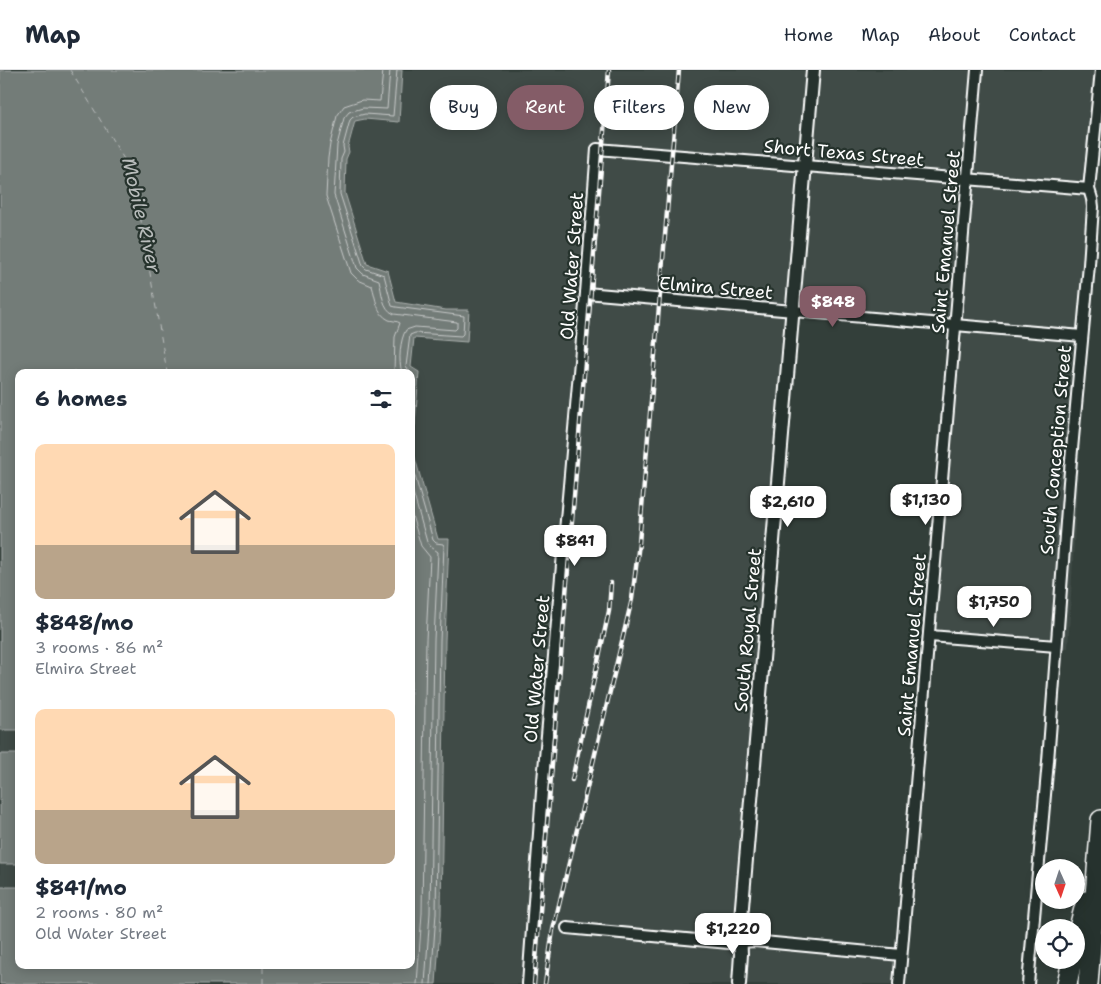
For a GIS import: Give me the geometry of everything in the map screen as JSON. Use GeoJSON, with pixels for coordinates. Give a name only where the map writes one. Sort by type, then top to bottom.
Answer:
{"type":"FeatureCollection","features":[{"type":"Feature","properties":{"kind":"highway"},"geometry":{"type":"LineString","coordinates":[[1080,919],[1100,826]]}},
{"type":"Feature","properties":{"kind":"highway"},"geometry":{"type":"LineString","coordinates":[[1088,984],[1100,826]]}},
{"type":"Feature","properties":{"kind":"highway"},"geometry":{"type":"LineString","coordinates":[[1067,984],[1070,969]]}},
{"type":"Feature","properties":{"kind":"street","name":"South Royal Street"},"geometry":{"type":"LineString","coordinates":[[739,984],[740,930],[813,70]]}},
{"type":"Feature","properties":{"kind":"street","name":"Saint Emanuel Street"},"geometry":{"type":"LineString","coordinates":[[899,984],[977,70]]}},
{"type":"Feature","properties":{"kind":"street","name":"South Conception Street"},"geometry":{"type":"LineString","coordinates":[[1028,984],[1093,207],[1089,190],[1101,70]]}},
{"type":"Feature","properties":{"kind":"street","name":"Short Texas Street"},"geometry":{"type":"LineString","coordinates":[[597,149],[1089,190]]}},
{"type":"Feature","properties":{"kind":"street","name":"Old Water Street"},"geometry":{"type":"LineString","coordinates":[[528,984],[542,792],[597,149]]}},
{"type":"Feature","properties":{"kind":"street","name":"Elmira Street"},"geometry":{"type":"LineString","coordinates":[[586,293],[1082,336]]}},
{"type":"Feature","properties":{"kind":"street"},"geometry":{"type":"LineString","coordinates":[[930,636],[1056,646]]}},
{"type":"Feature","properties":{"kind":"street"},"geometry":{"type":"LineString","coordinates":[[568,928],[729,943],[754,942],[901,955]]}},
{"type":"Feature","properties":{"kind":"shaded area"},"geometry":{"type":"Polygon","coordinates":[[[402,70],[1101,70],[1068,648],[924,637],[955,326],[793,311],[741,942],[901,955],[899,984],[436,984],[441,914],[445,641],[449,539],[438,539],[415,458],[415,425],[419,372],[411,367],[414,338],[469,310],[446,310],[396,302],[388,271],[367,264],[345,193],[346,159],[355,121],[365,119],[398,122],[402,70]]]}},
{"type":"Feature","properties":{"kind":"shaded area"},"geometry":{"type":"Polygon","coordinates":[[[0,730],[15,730],[15,754],[0,754],[0,730]]]}},
{"type":"Feature","properties":{"kind":"shaded area"},"geometry":{"type":"Polygon","coordinates":[[[0,864],[15,864],[15,887],[0,887],[0,864]]]}},
{"type":"Feature","properties":{"kind":"water","name":"Mobile River"},"geometry":{"type":"Polygon","coordinates":[[[0,70],[402,70],[399,122],[365,119],[355,121],[346,159],[345,193],[367,264],[388,271],[396,302],[446,310],[469,310],[467,342],[414,338],[411,367],[414,369],[15,369],[15,730],[0,730],[0,70]]]}},
{"type":"Feature","properties":{"kind":"water"},"geometry":{"type":"Polygon","coordinates":[[[415,370],[419,372],[415,425],[415,370]]]}},
{"type":"Feature","properties":{"kind":"water"},"geometry":{"type":"Polygon","coordinates":[[[415,458],[438,539],[449,539],[445,641],[441,914],[436,984],[0,984],[0,887],[15,887],[15,969],[415,969],[415,458]]]}},
{"type":"Feature","properties":{"kind":"water"},"geometry":{"type":"Polygon","coordinates":[[[0,754],[15,754],[15,864],[0,864],[0,754]]]}},
{"type":"Feature","properties":{"kind":"ferry route"},"geometry":{"type":"LineString","coordinates":[[70,70],[133,174],[166,369]]}},
{"type":"Feature","properties":{"kind":"ferry route"},"geometry":{"type":"LineString","coordinates":[[263,969],[263,984]]}},
{"type":"Feature","properties":{"kind":"railway"},"geometry":{"type":"LineString","coordinates":[[534,984],[609,70]]}},
{"type":"Feature","properties":{"kind":"railway"},"geometry":{"type":"LineString","coordinates":[[545,984],[553,930],[632,599],[639,543],[679,70]]}},
{"type":"Feature","properties":{"kind":"railway"},"geometry":{"type":"LineString","coordinates":[[572,780],[609,611],[611,583]]}}]}
